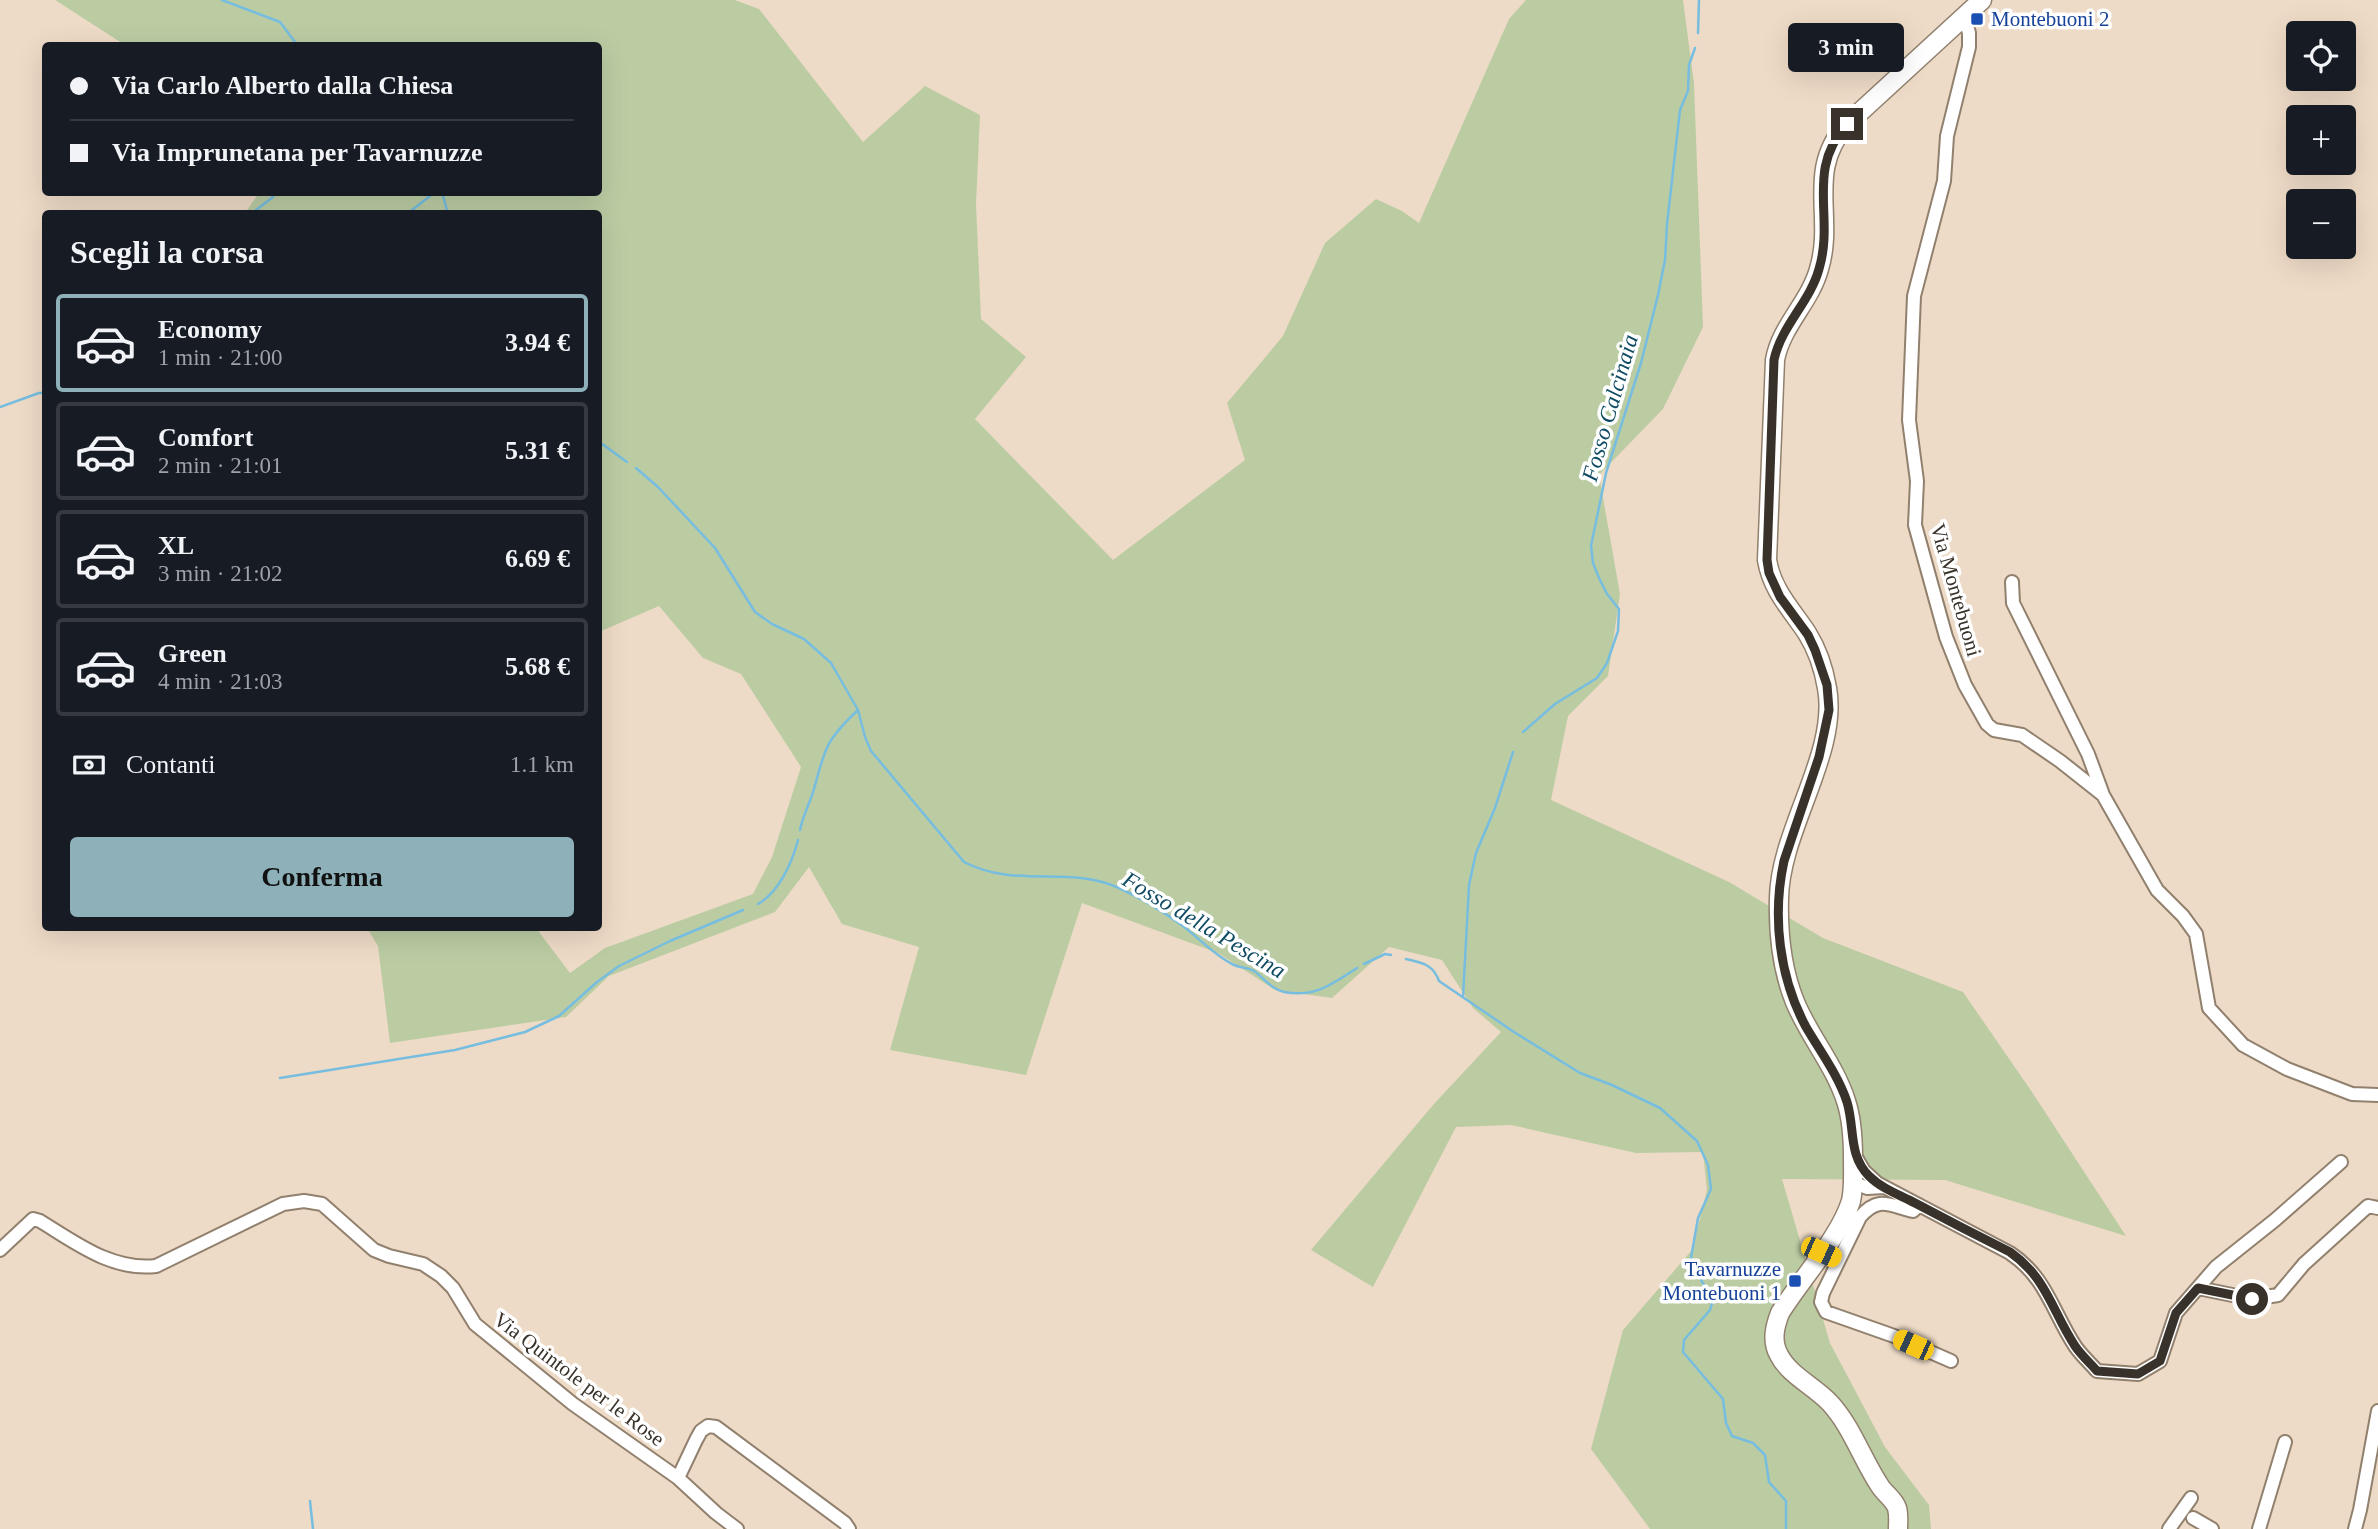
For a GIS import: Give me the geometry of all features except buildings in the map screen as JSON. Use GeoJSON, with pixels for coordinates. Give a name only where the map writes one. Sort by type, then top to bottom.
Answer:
{"type":"FeatureCollection","features":[{"type":"Feature","properties":{"kind":"main road"},"geometry":{"type":"LineString","coordinates":[[1898,1529],[1899,1516],[1895,1503],[1880,1487],[1842,1419],[1816,1390],[1784,1364],[1777,1352],[1775,1328],[1780,1313],[1821,1252],[1850,1202],[1853,1153],[1851,1118],[1847,1102],[1794,1000],[1786,975],[1780,932],[1780,882],[1784,861],[1819,757],[1829,710],[1827,685],[1815,650],[1808,635],[1780,597],[1769,573],[1767,560],[1774,360],[1781,338],[1810,292],[1820,267],[1824,234],[1824,169],[1832,144],[1847,124],[1982,0]]}},
{"type":"Feature","properties":{"kind":"street","name":"Via Montebuoni"},"geometry":{"type":"LineString","coordinates":[[1964,16],[1969,33],[1969,47],[1947,136],[1940,201],[1914,296],[1909,420],[1917,481],[1916,526],[1946,637],[1980,714],[1994,730],[2022,735],[2103,795],[2157,890],[2183,916],[2196,934],[2209,1008],[2243,1045],[2287,1069],[2352,1094],[2378,1095]]}},
{"type":"Feature","properties":{"kind":"street"},"geometry":{"type":"LineString","coordinates":[[2012,582],[2013,603],[2088,754],[2103,795]]}},
{"type":"Feature","properties":{"kind":"street"},"geometry":{"type":"LineString","coordinates":[[1853,1153],[1877,1186]]}},
{"type":"Feature","properties":{"kind":"street"},"geometry":{"type":"LineString","coordinates":[[1853,1182],[1877,1186],[2010,1252],[2026,1263],[2047,1292],[2076,1347],[2097,1371],[2138,1374],[2160,1361],[2176,1313],[2216,1266],[2275,1220],[2341,1162]]}},
{"type":"Feature","properties":{"kind":"street"},"geometry":{"type":"LineString","coordinates":[[1850,1202],[1877,1186]]}},
{"type":"Feature","properties":{"kind":"street"},"geometry":{"type":"LineString","coordinates":[[1919,1205],[1913,1211],[1891,1203],[1882,1203],[1867,1210],[1860,1217],[1822,1293],[1821,1302],[1825,1312],[1894,1336],[1951,1361]]}},
{"type":"Feature","properties":{"kind":"street","name":"Via Quintole per le Rose"},"geometry":{"type":"LineString","coordinates":[[0,1250],[33,1219],[84,1248],[122,1265],[139,1268],[156,1266],[284,1204],[322,1204],[374,1250],[423,1264],[441,1276],[453,1287],[475,1324],[573,1404],[678,1478],[737,1529]]}},
{"type":"Feature","properties":{"kind":"street"},"geometry":{"type":"LineString","coordinates":[[2198,1288],[2252,1299],[2278,1295],[2304,1264],[2368,1206],[2378,1208]]}},
{"type":"Feature","properties":{"kind":"street"},"geometry":{"type":"LineString","coordinates":[[1821,1252],[1839,1260]]}},
{"type":"Feature","properties":{"kind":"street"},"geometry":{"type":"LineString","coordinates":[[2355,1529],[2361,1510],[2378,1411]]}},
{"type":"Feature","properties":{"kind":"street"},"geometry":{"type":"LineString","coordinates":[[678,1478],[701,1431],[708,1426],[716,1426],[845,1523],[849,1529]]}},
{"type":"Feature","properties":{"kind":"street"},"geometry":{"type":"LineString","coordinates":[[2259,1529],[2285,1442]]}},
{"type":"Feature","properties":{"kind":"street"},"geometry":{"type":"LineString","coordinates":[[2169,1529],[2191,1498]]}},
{"type":"Feature","properties":{"kind":"street"},"geometry":{"type":"LineString","coordinates":[[2193,1518],[2212,1529]]}},
{"type":"Feature","properties":{"kind":"green space"},"geometry":{"type":"Polygon","coordinates":[[[55,0],[735,0],[759,9],[863,142],[925,86],[980,115],[976,204],[981,319],[1026,357],[975,419],[1113,560],[1245,460],[1227,403],[1283,336],[1325,243],[1376,199],[1402,211],[1419,223],[1509,19],[1526,0],[1683,0],[1694,83],[1703,327],[1663,409],[1599,475],[1620,594],[1608,676],[1568,716],[1551,800],[1729,882],[1823,938],[1963,992],[2126,1236],[1945,1180],[1782,1179],[1830,1343],[1885,1447],[1929,1505],[1931,1529],[1650,1529],[1591,1449],[1623,1330],[1692,1250],[1707,1190],[1703,1152],[1636,1153],[1511,1125],[1456,1127],[1373,1287],[1311,1250],[1433,1105],[1501,1032],[1473,1008],[1442,960],[1389,947],[1332,998],[1275,990],[1218,953],[1082,903],[1026,1075],[890,1050],[919,947],[842,924],[809,867],[775,912],[609,976],[566,1017],[390,1043],[378,946],[369,931],[538,931],[570,973],[605,948],[753,894],[772,857],[801,767],[741,674],[703,658],[659,606],[602,631],[602,210],[247,210],[257,196],[602,196],[602,42],[120,42],[55,0]]]}},
{"type":"Feature","properties":{"kind":"waterway","name":"Fosso della Pescina"},"geometry":{"type":"LineString","coordinates":[[222,0],[280,22],[295,42]]}},
{"type":"Feature","properties":{"kind":"waterway","name":"Fosso Calcinaia"},"geometry":{"type":"LineString","coordinates":[[1698,33],[1699,0]]}},
{"type":"Feature","properties":{"kind":"waterway","name":"Fosso Calcinaia"},"geometry":{"type":"LineString","coordinates":[[1523,732],[1555,704],[1597,678],[1607,663],[1618,631],[1619,609],[1599,578],[1593,563],[1591,546],[1606,473],[1641,363],[1658,295],[1665,260],[1680,110],[1688,91],[1689,65],[1695,48]]}},
{"type":"Feature","properties":{"kind":"waterway"},"geometry":{"type":"LineString","coordinates":[[412,210],[430,196]]}},
{"type":"Feature","properties":{"kind":"waterway","name":"Fosso della Pescina"},"geometry":{"type":"LineString","coordinates":[[443,196],[447,210]]}},
{"type":"Feature","properties":{"kind":"waterway"},"geometry":{"type":"LineString","coordinates":[[256,210],[273,197]]}},
{"type":"Feature","properties":{"kind":"waterway"},"geometry":{"type":"LineString","coordinates":[[0,407],[42,393]]}},
{"type":"Feature","properties":{"kind":"waterway","name":"Fosso della Pescina"},"geometry":{"type":"LineString","coordinates":[[602,444],[627,462]]}},
{"type":"Feature","properties":{"kind":"waterway","name":"Fosso della Pescina"},"geometry":{"type":"LineString","coordinates":[[636,468],[658,487],[715,548],[755,612],[772,624],[804,639],[831,663],[858,710],[871,751],[964,862],[1003,874],[1081,878],[1119,888],[1183,926],[1227,961],[1252,970],[1279,991],[1314,991],[1357,968]]}},
{"type":"Feature","properties":{"kind":"waterway"},"geometry":{"type":"LineString","coordinates":[[800,830],[828,745],[858,710]]}},
{"type":"Feature","properties":{"kind":"waterway","name":"Fosso Calcinaia"},"geometry":{"type":"LineString","coordinates":[[1463,997],[1469,885],[1476,853],[1495,808],[1513,752]]}},
{"type":"Feature","properties":{"kind":"waterway"},"geometry":{"type":"LineString","coordinates":[[758,904],[766,899],[784,876],[798,840]]}},
{"type":"Feature","properties":{"kind":"waterway"},"geometry":{"type":"LineString","coordinates":[[280,1078],[455,1050],[525,1032],[559,1016],[619,966],[743,910]]}},
{"type":"Feature","properties":{"kind":"waterway","name":"Fosso della Pescina"},"geometry":{"type":"LineString","coordinates":[[1364,964],[1385,954],[1391,955]]}},
{"type":"Feature","properties":{"kind":"waterway","name":"Fosso della Pescina"},"geometry":{"type":"LineString","coordinates":[[1406,959],[1430,968],[1439,981],[1580,1073],[1660,1108],[1697,1141],[1708,1165],[1711,1189],[1698,1218],[1691,1258],[1712,1303],[1710,1310],[1684,1340],[1683,1352],[1723,1399],[1726,1423],[1732,1436],[1753,1443],[1765,1455],[1769,1482],[1786,1501],[1786,1529]]}},
{"type":"Feature","properties":{"kind":"waterway"},"geometry":{"type":"LineString","coordinates":[[310,1501],[313,1529]]}},
{"type":"Feature","properties":{"kind":"place","name":"Montebuoni 2"},"geometry":{"type":"Point","coordinates":[1977,19]}},
{"type":"Feature","properties":{"kind":"place","name":"Tavarnuzze Montebuoni 1"},"geometry":{"type":"Point","coordinates":[1795,1281]}},
{"type":"Feature","properties":{"kind":"route"},"geometry":{"type":"LineString","coordinates":[[1847,124],[1826,156],[1820,267],[1810,292],[1781,338],[1774,360],[1767,560],[1769,573],[1780,597],[1808,635],[1815,650],[1827,685],[1829,702],[1829,719],[1819,757],[1784,861],[1780,882],[1782,955],[1794,1000],[1847,1102],[1851,1118],[1853,1153],[1864,1171],[1884,1187],[2010,1252],[2026,1263],[2037,1275],[2076,1347],[2097,1371],[2138,1374],[2160,1361],[2176,1313],[2198,1288],[2252,1299]]}}]}
